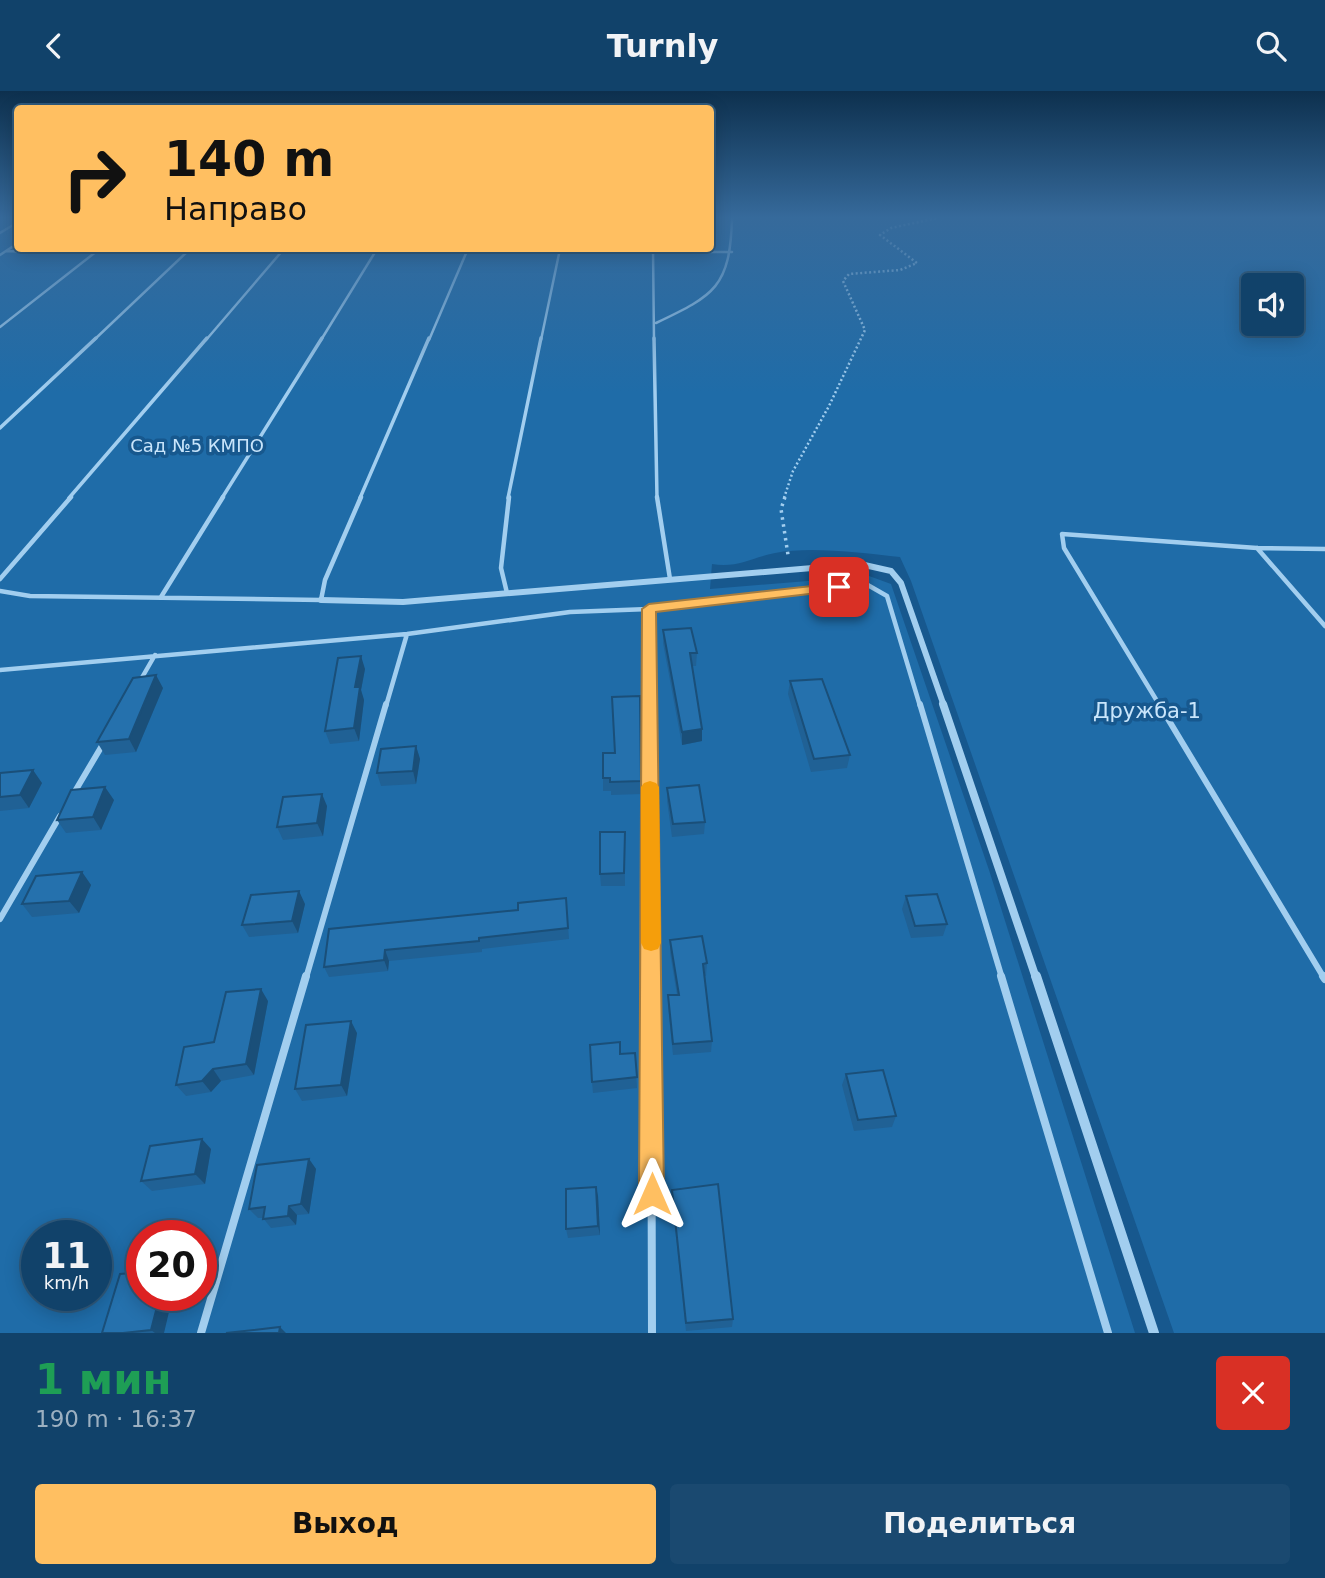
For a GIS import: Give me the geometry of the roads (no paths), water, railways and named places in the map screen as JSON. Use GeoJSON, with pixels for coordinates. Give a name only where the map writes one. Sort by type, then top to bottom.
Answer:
{"type":"FeatureCollection","features":[{"type":"Feature","properties":{"kind":"street"},"geometry":{"type":"LineString","coordinates":[[321,600],[403,602],[860,565],[891,571],[901,583],[999,866],[1154,1333]]}},
{"type":"Feature","properties":{"kind":"lane"},"geometry":{"type":"LineString","coordinates":[[0,327],[66,276]]}},
{"type":"Feature","properties":{"kind":"lane"},"geometry":{"type":"LineString","coordinates":[[0,428],[161,276]]}},
{"type":"Feature","properties":{"kind":"lane"},"geometry":{"type":"LineString","coordinates":[[0,579],[262,276]]}},
{"type":"Feature","properties":{"kind":"lane"},"geometry":{"type":"LineString","coordinates":[[161,597],[360,276]]}},
{"type":"Feature","properties":{"kind":"lane"},"geometry":{"type":"LineString","coordinates":[[0,591],[30,596],[321,600],[325,580],[456,276]]}},
{"type":"Feature","properties":{"kind":"lane"},"geometry":{"type":"LineString","coordinates":[[506,593],[501,568],[509,493],[555,276]]}},
{"type":"Feature","properties":{"kind":"lane"},"geometry":{"type":"LineString","coordinates":[[654,276],[657,509],[670,579]]}},
{"type":"Feature","properties":{"kind":"lane"},"geometry":{"type":"LineString","coordinates":[[656,323],[698,303],[723,281],[725,276]]}},
{"type":"Feature","properties":{"kind":"lane"},"geometry":{"type":"LineString","coordinates":[[1325,549],[1257,548],[1062,534],[1064,548],[1325,979]]}},
{"type":"Feature","properties":{"kind":"lane"},"geometry":{"type":"LineString","coordinates":[[1257,548],[1325,626]]}},
{"type":"Feature","properties":{"kind":"lane"},"geometry":{"type":"LineString","coordinates":[[0,670],[407,634],[570,612],[649,609],[866,584],[887,596],[1108,1333]]}},
{"type":"Feature","properties":{"kind":"lane"},"geometry":{"type":"LineString","coordinates":[[649,609],[652,1333]]}},
{"type":"Feature","properties":{"kind":"lane"},"geometry":{"type":"LineString","coordinates":[[201,1333],[407,634]]}},
{"type":"Feature","properties":{"kind":"lane"},"geometry":{"type":"LineString","coordinates":[[134,691],[155,655]]}},
{"type":"Feature","properties":{"kind":"lane"},"geometry":{"type":"LineString","coordinates":[[71,799],[106,739]]}},
{"type":"Feature","properties":{"kind":"lane"},"geometry":{"type":"LineString","coordinates":[[0,919],[64,811]]}},
{"type":"Feature","properties":{"kind":"park label","name":"Сад №5 КМПО"},"geometry":{"type":"Point","coordinates":[197,445]}},
{"type":"Feature","properties":{"kind":"park label","name":"Дружба-1"},"geometry":{"type":"Point","coordinates":[1147,711]}}]}
